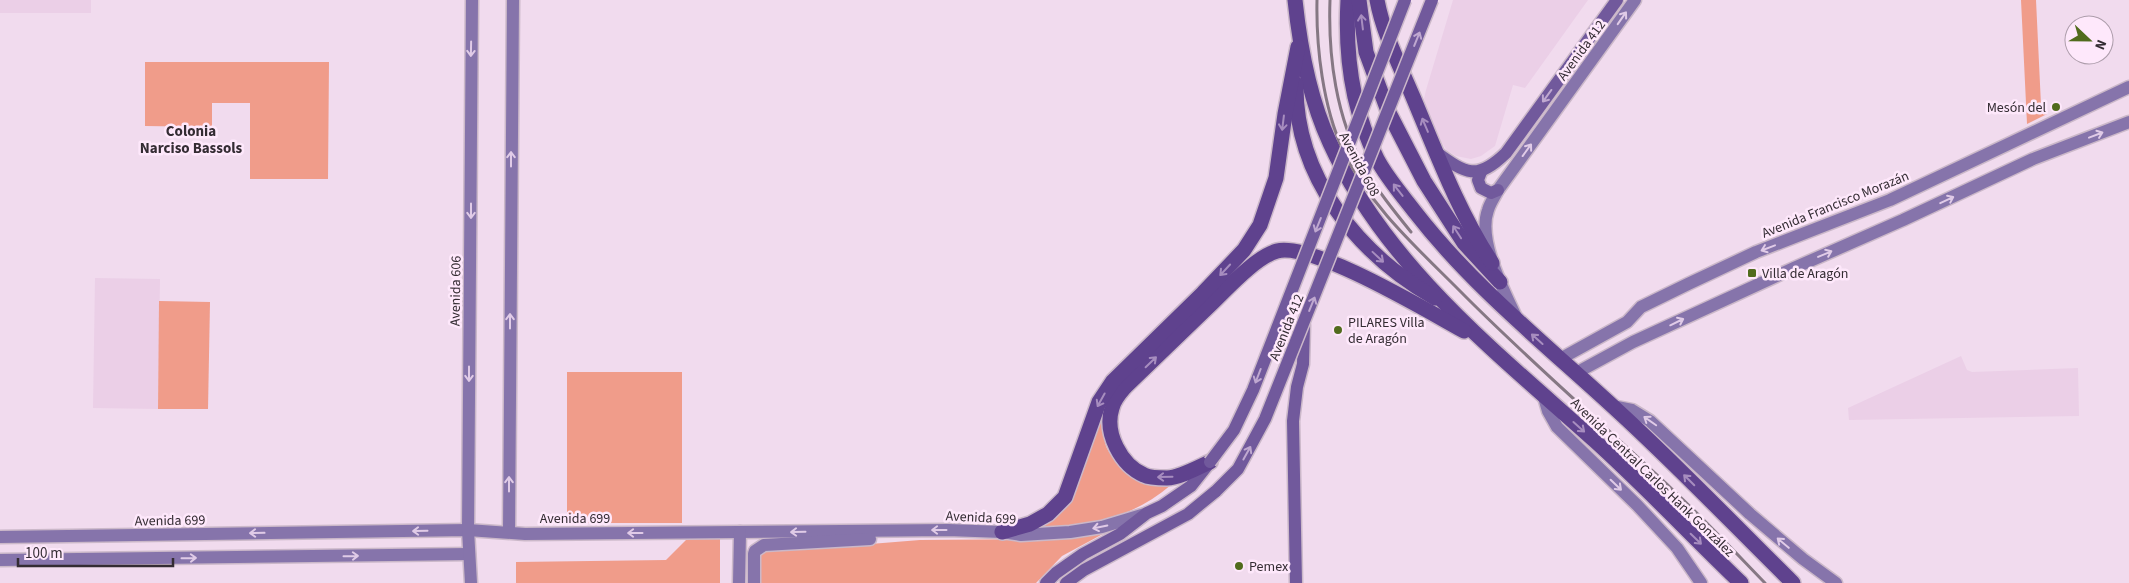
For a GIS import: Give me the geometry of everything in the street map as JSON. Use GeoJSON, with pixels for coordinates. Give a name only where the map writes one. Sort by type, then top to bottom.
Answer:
{"type":"FeatureCollection","features":[{"type":"Feature","properties":{"kind":"highway","name":"Avenida 608"},"geometry":{"type":"LineString","coordinates":[[1295,0],[1299,41],[1311,91],[1329,141],[1347,178],[1367,212],[1451,310]]}},
{"type":"Feature","properties":{"kind":"highway","name":"Avenida 608"},"geometry":{"type":"LineString","coordinates":[[1348,0],[1346,29],[1348,65],[1359,109],[1378,160],[1392,182],[1431,232],[1475,280]]}},
{"type":"Feature","properties":{"kind":"highway"},"geometry":{"type":"LineString","coordinates":[[1359,0],[1366,52],[1388,111],[1424,181],[1464,243],[1500,282]]}},
{"type":"Feature","properties":{"kind":"highway"},"geometry":{"type":"LineString","coordinates":[[1377,0],[1387,34],[1445,176],[1472,233],[1492,263]]}},
{"type":"Feature","properties":{"kind":"highway"},"geometry":{"type":"LineString","coordinates":[[1299,41],[1296,99],[1301,131],[1322,186],[1357,238],[1394,271],[1451,310]]}},
{"type":"Feature","properties":{"kind":"highway"},"geometry":{"type":"LineString","coordinates":[[1002,532],[1030,524],[1048,514],[1065,497],[1099,402],[1113,381],[1204,294],[1244,250],[1260,225],[1276,178],[1284,114],[1299,41]]}},
{"type":"Feature","properties":{"kind":"highway"},"geometry":{"type":"LineString","coordinates":[[1210,462],[1168,478],[1145,475],[1124,460],[1113,439],[1109,424],[1111,409],[1117,396],[1126,386],[1243,273],[1276,251],[1291,250],[1324,260],[1356,273],[1483,342]]}},
{"type":"Feature","properties":{"kind":"highway","name":"Avenida Central Carlos Hank González"},"geometry":{"type":"LineString","coordinates":[[1475,280],[1518,322],[1612,406],[1793,583]]}},
{"type":"Feature","properties":{"kind":"highway","name":"Avenida Central Carlos Hank González"},"geometry":{"type":"LineString","coordinates":[[1451,310],[1483,342],[1598,444],[1741,583]]}},
{"type":"Feature","properties":{"kind":"main road","name":"Avenida 412"},"geometry":{"type":"LineString","coordinates":[[1046,583],[1056,572],[1083,554],[1120,534],[1147,513],[1162,506],[1191,486],[1234,430],[1253,390],[1405,0]]}},
{"type":"Feature","properties":{"kind":"main road","name":"Avenida 412"},"geometry":{"type":"LineString","coordinates":[[1066,583],[1084,570],[1188,514],[1216,491],[1238,468],[1265,419],[1304,326],[1432,0]]}},
{"type":"Feature","properties":{"kind":"main road"},"geometry":{"type":"LineString","coordinates":[[1498,190],[1491,193],[1481,188],[1478,180],[1481,172],[1506,153],[1617,0]]}},
{"type":"Feature","properties":{"kind":"main road"},"geometry":{"type":"LineString","coordinates":[[1436,152],[1457,167],[1481,172]]}},
{"type":"Feature","properties":{"kind":"main road"},"geometry":{"type":"LineString","coordinates":[[1296,583],[1293,421],[1302,364],[1304,326]]}},
{"type":"Feature","properties":{"kind":"street","name":"Avenida 606"},"geometry":{"type":"LineString","coordinates":[[470,583],[468,530],[472,0]]}},
{"type":"Feature","properties":{"kind":"street"},"geometry":{"type":"LineString","coordinates":[[509,532],[513,0]]}},
{"type":"Feature","properties":{"kind":"street","name":"Avenida 412"},"geometry":{"type":"LineString","coordinates":[[1518,322],[1492,263],[1486,236],[1486,217],[1498,190],[1635,0]]}},
{"type":"Feature","properties":{"kind":"street","name":"Avenida Francisco Morazán"},"geometry":{"type":"LineString","coordinates":[[1560,359],[1627,322],[1641,307],[1747,256],[1890,200],[2129,87]]}},
{"type":"Feature","properties":{"kind":"street"},"geometry":{"type":"LineString","coordinates":[[1576,373],[1632,342],[2033,159],[2129,122]]}},
{"type":"Feature","properties":{"kind":"street"},"geometry":{"type":"LineString","coordinates":[[1627,322],[1632,342]]}},
{"type":"Feature","properties":{"kind":"street","name":"Avenida Central Carlos Hank González"},"geometry":{"type":"LineString","coordinates":[[1543,394],[1548,411],[1557,427],[1644,512],[1676,548],[1701,583]]}},
{"type":"Feature","properties":{"kind":"street","name":"Avenida Central Carlos Hank González"},"geometry":{"type":"LineString","coordinates":[[1612,406],[1632,410],[1650,421],[1750,514],[1803,559],[1836,583]]}},
{"type":"Feature","properties":{"kind":"street","name":"Avenida 699"},"geometry":{"type":"LineString","coordinates":[[0,537],[468,530],[509,532],[916,530],[1021,534],[1070,532],[1102,527],[1147,513]]}},
{"type":"Feature","properties":{"kind":"street"},"geometry":{"type":"LineString","coordinates":[[754,583],[754,554],[755,551],[764,545],[889,538],[916,530]]}},
{"type":"Feature","properties":{"kind":"street"},"geometry":{"type":"LineString","coordinates":[[739,583],[740,532]]}},
{"type":"Feature","properties":{"kind":"street"},"geometry":{"type":"LineString","coordinates":[[0,560],[469,554]]}},
{"type":"Feature","properties":{"kind":"street"},"geometry":{"type":"LineString","coordinates":[[1803,559],[1820,583]]}},
{"type":"Feature","properties":{"kind":"shaded area"},"geometry":{"type":"Polygon","coordinates":[[[0,0],[91,0],[91,13],[0,13],[0,0]]]}},
{"type":"Feature","properties":{"kind":"shaded area"},"geometry":{"type":"Polygon","coordinates":[[[1453,0],[1588,0],[1525,88],[1513,85],[1495,146],[1481,156],[1471,159],[1456,156],[1447,151],[1431,126],[1424,99],[1453,0]]]}},
{"type":"Feature","properties":{"kind":"shaded area"},"geometry":{"type":"Polygon","coordinates":[[[2021,0],[2036,0],[2041,105],[2047,114],[2027,124],[2021,0]]]}},
{"type":"Feature","properties":{"kind":"shaded area"},"geometry":{"type":"Polygon","coordinates":[[[145,62],[329,62],[328,179],[250,179],[250,103],[212,103],[212,127],[145,126],[145,62]]]}},
{"type":"Feature","properties":{"kind":"shaded area"},"geometry":{"type":"Polygon","coordinates":[[[95,278],[160,279],[158,409],[93,408],[95,278]]]}},
{"type":"Feature","properties":{"kind":"shaded area"},"geometry":{"type":"Polygon","coordinates":[[[159,301],[210,302],[208,409],[158,409],[159,301]]]}},
{"type":"Feature","properties":{"kind":"shaded area"},"geometry":{"type":"Polygon","coordinates":[[[1961,356],[1967,370],[1972,372],[2078,368],[2079,416],[1849,420],[1848,408],[1961,356]]]}},
{"type":"Feature","properties":{"kind":"shaded area"},"geometry":{"type":"Polygon","coordinates":[[[567,372],[682,372],[682,523],[567,523],[567,372]]]}},
{"type":"Feature","properties":{"kind":"shaded area"},"geometry":{"type":"Polygon","coordinates":[[[1112,395],[1106,418],[1105,442],[1113,458],[1129,475],[1140,482],[1153,485],[1171,485],[1156,497],[1140,506],[1108,519],[1073,526],[1035,529],[1047,522],[1112,395]]]}},
{"type":"Feature","properties":{"kind":"shaded area"},"geometry":{"type":"Polygon","coordinates":[[[1114,528],[1062,556],[1036,583],[756,583],[759,553],[768,548],[833,547],[920,540],[1034,539],[1114,528]]]}},
{"type":"Feature","properties":{"kind":"shaded area"},"geometry":{"type":"Polygon","coordinates":[[[720,535],[720,583],[516,583],[516,562],[666,560],[690,536],[720,535]]]}},
{"type":"Feature","properties":{"kind":"railway"},"geometry":{"type":"LineString","coordinates":[[1317,0],[1322,76],[1330,115],[1343,150],[1366,189],[1410,241],[1485,316],[1686,502],[1765,583]]}},
{"type":"Feature","properties":{"kind":"railway"},"geometry":{"type":"LineString","coordinates":[[1330,0],[1332,65],[1340,107],[1347,128],[1354,148],[1369,176],[1411,232]]}},
{"type":"Feature","properties":{"kind":"place","name":"Mesón del"},"geometry":{"type":"Point","coordinates":[2056,107]}},
{"type":"Feature","properties":{"kind":"place","name":"Villa de Aragón"},"geometry":{"type":"Point","coordinates":[1752,273]}},
{"type":"Feature","properties":{"kind":"place","name":"PILARES Villa de Aragón"},"geometry":{"type":"Point","coordinates":[1338,330]}},
{"type":"Feature","properties":{"kind":"place","name":"Pemex"},"geometry":{"type":"Point","coordinates":[1239,566]}},
{"type":"Feature","properties":{"kind":"district","name":"Colonia Narciso Bassols"},"geometry":{"type":"Point","coordinates":[191,140]}}]}
